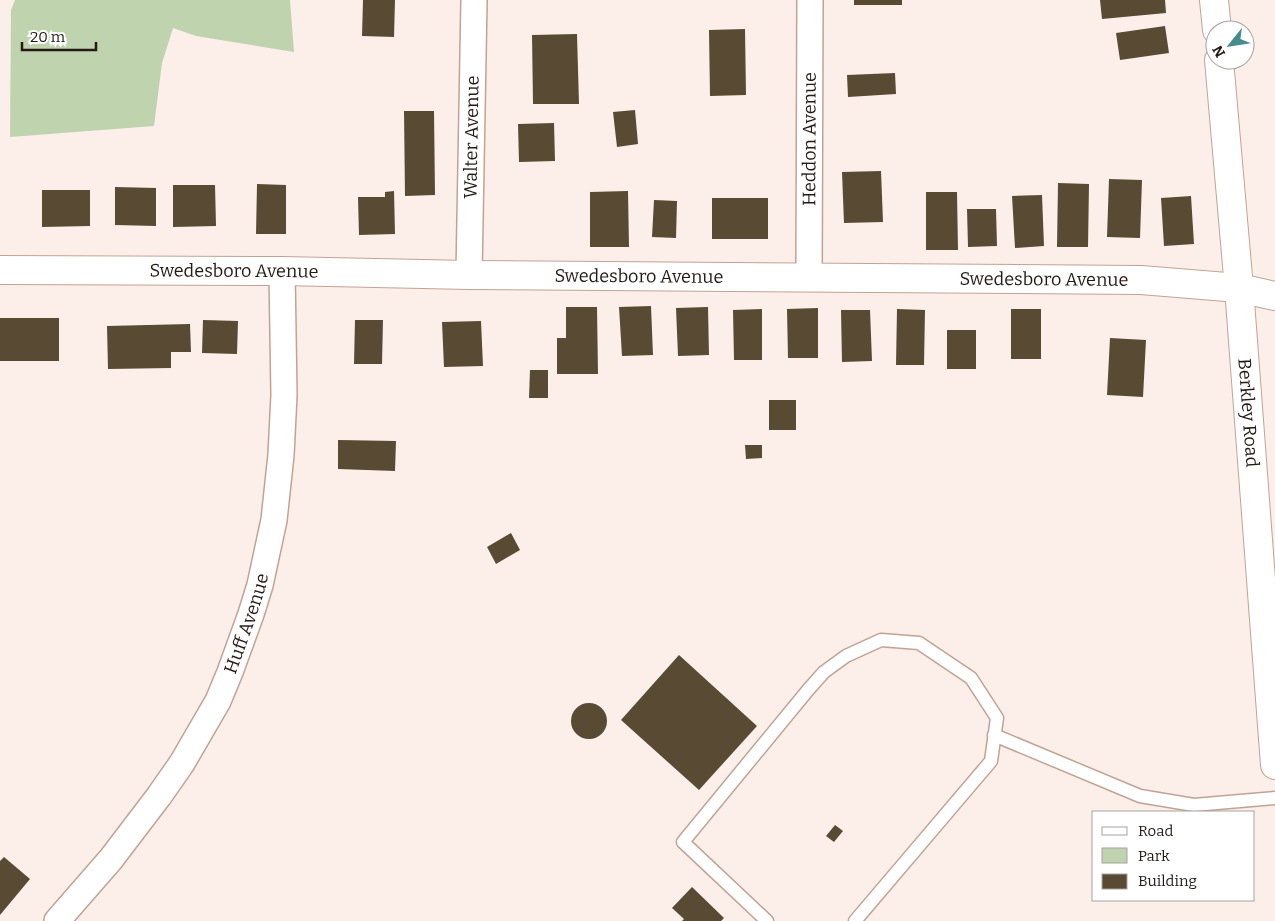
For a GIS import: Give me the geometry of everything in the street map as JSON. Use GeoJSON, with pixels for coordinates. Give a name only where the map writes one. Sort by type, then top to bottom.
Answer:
{"type":"FeatureCollection","features":[{"type":"Feature","properties":{"kind":"street","name":"Walter Avenue"},"geometry":{"type":"LineString","coordinates":[[469,275],[474,0]]}},
{"type":"Feature","properties":{"kind":"street","name":"Heddon Avenue"},"geometry":{"type":"LineString","coordinates":[[809,278],[810,0]]}},
{"type":"Feature","properties":{"kind":"street"},"geometry":{"type":"LineString","coordinates":[[1214,0],[1216,20]]}},
{"type":"Feature","properties":{"kind":"street","name":"Berkley Road"},"geometry":{"type":"LineString","coordinates":[[1220,70],[1239,288],[1275,764]]}},
{"type":"Feature","properties":{"kind":"street","name":"Swedesboro Avenue"},"geometry":{"type":"LineString","coordinates":[[0,270],[1141,280],[1239,288],[1275,296]]}},
{"type":"Feature","properties":{"kind":"street","name":"Huff Avenue"},"geometry":{"type":"LineString","coordinates":[[57,921],[111,860],[182,763],[218,701],[251,614],[268,555],[279,478],[284,395],[282,271]]}},
{"type":"Feature","properties":{"kind":"lane"},"geometry":{"type":"LineString","coordinates":[[767,921],[683,842],[824,672],[846,656],[881,640],[919,643],[971,678],[997,718],[991,761],[855,921]]}},
{"type":"Feature","properties":{"kind":"lane"},"geometry":{"type":"LineString","coordinates":[[994,735],[1140,796],[1194,804],[1275,798]]}},
{"type":"Feature","properties":{"kind":"green space"},"geometry":{"type":"Polygon","coordinates":[[[15,0],[290,0],[294,52],[196,36],[173,28],[162,63],[154,126],[10,137],[11,10],[15,0]]]}},
{"type":"Feature","properties":{"kind":"building"},"geometry":{"type":"Polygon","coordinates":[[[363,0],[395,0],[394,37],[362,36],[363,0]]]}},
{"type":"Feature","properties":{"kind":"building"},"geometry":{"type":"Polygon","coordinates":[[[854,0],[902,0],[902,5],[854,5],[854,0]]]}},
{"type":"Feature","properties":{"kind":"building"},"geometry":{"type":"Polygon","coordinates":[[[1100,0],[1165,0],[1166,13],[1102,19],[1100,0]]]}},
{"type":"Feature","properties":{"kind":"building"},"geometry":{"type":"Polygon","coordinates":[[[1165,26],[1169,53],[1120,60],[1116,33],[1165,26]]]}},
{"type":"Feature","properties":{"kind":"building"},"geometry":{"type":"Polygon","coordinates":[[[745,29],[746,95],[710,96],[709,30],[745,29]]]}},
{"type":"Feature","properties":{"kind":"building"},"geometry":{"type":"Polygon","coordinates":[[[577,34],[579,104],[533,104],[532,35],[577,34]]]}},
{"type":"Feature","properties":{"kind":"building"},"geometry":{"type":"Polygon","coordinates":[[[895,73],[896,94],[848,97],[847,75],[895,73]]]}},
{"type":"Feature","properties":{"kind":"building"},"geometry":{"type":"Polygon","coordinates":[[[635,110],[638,144],[617,147],[613,112],[635,110]]]}},
{"type":"Feature","properties":{"kind":"building"},"geometry":{"type":"Polygon","coordinates":[[[404,111],[434,111],[435,195],[405,196],[404,111]]]}},
{"type":"Feature","properties":{"kind":"building"},"geometry":{"type":"Polygon","coordinates":[[[554,123],[555,161],[519,162],[518,124],[554,123]]]}},
{"type":"Feature","properties":{"kind":"building"},"geometry":{"type":"Polygon","coordinates":[[[881,171],[883,222],[844,223],[842,172],[881,171]]]}},
{"type":"Feature","properties":{"kind":"building"},"geometry":{"type":"Polygon","coordinates":[[[1109,179],[1142,180],[1140,238],[1107,237],[1109,179]]]}},
{"type":"Feature","properties":{"kind":"building"},"geometry":{"type":"Polygon","coordinates":[[[1058,183],[1089,184],[1088,247],[1057,247],[1058,183]]]}},
{"type":"Feature","properties":{"kind":"building"},"geometry":{"type":"Polygon","coordinates":[[[257,184],[286,185],[286,234],[256,234],[257,184]]]}},
{"type":"Feature","properties":{"kind":"building"},"geometry":{"type":"Polygon","coordinates":[[[173,185],[215,185],[216,226],[173,227],[173,185]]]}},
{"type":"Feature","properties":{"kind":"building"},"geometry":{"type":"Polygon","coordinates":[[[115,187],[156,188],[156,226],[115,225],[115,187]]]}},
{"type":"Feature","properties":{"kind":"building"},"geometry":{"type":"Polygon","coordinates":[[[42,190],[90,190],[90,226],[42,227],[42,190]]]}},
{"type":"Feature","properties":{"kind":"building"},"geometry":{"type":"Polygon","coordinates":[[[394,191],[395,234],[359,235],[358,197],[385,197],[385,192],[394,191]]]}},
{"type":"Feature","properties":{"kind":"building"},"geometry":{"type":"Polygon","coordinates":[[[628,191],[629,247],[590,247],[590,192],[628,191]]]}},
{"type":"Feature","properties":{"kind":"building"},"geometry":{"type":"Polygon","coordinates":[[[926,192],[957,192],[958,250],[926,250],[926,192]]]}},
{"type":"Feature","properties":{"kind":"building"},"geometry":{"type":"Polygon","coordinates":[[[1042,195],[1044,246],[1015,248],[1012,196],[1042,195]]]}},
{"type":"Feature","properties":{"kind":"building"},"geometry":{"type":"Polygon","coordinates":[[[1191,196],[1194,244],[1164,246],[1161,198],[1191,196]]]}},
{"type":"Feature","properties":{"kind":"building"},"geometry":{"type":"Polygon","coordinates":[[[712,198],[768,198],[768,239],[712,239],[712,198]]]}},
{"type":"Feature","properties":{"kind":"building"},"geometry":{"type":"Polygon","coordinates":[[[654,200],[677,201],[676,238],[652,237],[654,200]]]}},
{"type":"Feature","properties":{"kind":"building"},"geometry":{"type":"Polygon","coordinates":[[[967,209],[996,209],[997,246],[968,247],[967,209]]]}},
{"type":"Feature","properties":{"kind":"building"},"geometry":{"type":"Polygon","coordinates":[[[651,306],[653,355],[622,356],[619,307],[651,306]]]}},
{"type":"Feature","properties":{"kind":"building"},"geometry":{"type":"Polygon","coordinates":[[[566,307],[597,307],[598,374],[557,374],[557,338],[566,338],[566,307]]]}},
{"type":"Feature","properties":{"kind":"building"},"geometry":{"type":"Polygon","coordinates":[[[708,307],[709,355],[678,356],[676,308],[708,307]]]}},
{"type":"Feature","properties":{"kind":"building"},"geometry":{"type":"Polygon","coordinates":[[[818,308],[818,358],[788,358],[787,309],[818,308]]]}},
{"type":"Feature","properties":{"kind":"building"},"geometry":{"type":"Polygon","coordinates":[[[762,309],[762,360],[734,360],[733,310],[762,309]]]}},
{"type":"Feature","properties":{"kind":"building"},"geometry":{"type":"Polygon","coordinates":[[[897,309],[925,310],[924,365],[896,365],[897,309]]]}},
{"type":"Feature","properties":{"kind":"building"},"geometry":{"type":"Polygon","coordinates":[[[1011,309],[1041,309],[1041,359],[1011,359],[1011,309]]]}},
{"type":"Feature","properties":{"kind":"building"},"geometry":{"type":"Polygon","coordinates":[[[841,310],[870,310],[872,361],[842,362],[841,310]]]}},
{"type":"Feature","properties":{"kind":"building"},"geometry":{"type":"Polygon","coordinates":[[[0,318],[59,318],[59,361],[0,361],[0,318]]]}},
{"type":"Feature","properties":{"kind":"building"},"geometry":{"type":"Polygon","coordinates":[[[203,320],[238,321],[237,354],[202,353],[203,320]]]}},
{"type":"Feature","properties":{"kind":"building"},"geometry":{"type":"Polygon","coordinates":[[[355,320],[383,320],[382,364],[354,364],[355,320]]]}},
{"type":"Feature","properties":{"kind":"building"},"geometry":{"type":"Polygon","coordinates":[[[481,321],[483,366],[444,367],[442,322],[481,321]]]}},
{"type":"Feature","properties":{"kind":"building"},"geometry":{"type":"Polygon","coordinates":[[[190,324],[191,352],[171,352],[171,368],[108,369],[107,326],[190,324]]]}},
{"type":"Feature","properties":{"kind":"building"},"geometry":{"type":"Polygon","coordinates":[[[947,330],[976,330],[976,369],[947,369],[947,330]]]}},
{"type":"Feature","properties":{"kind":"building"},"geometry":{"type":"Polygon","coordinates":[[[1110,338],[1146,340],[1143,397],[1107,395],[1110,338]]]}},
{"type":"Feature","properties":{"kind":"building"},"geometry":{"type":"Polygon","coordinates":[[[530,370],[548,370],[548,398],[529,398],[530,370]]]}},
{"type":"Feature","properties":{"kind":"building"},"geometry":{"type":"Polygon","coordinates":[[[769,400],[796,400],[796,430],[769,430],[769,400]]]}},
{"type":"Feature","properties":{"kind":"building"},"geometry":{"type":"Polygon","coordinates":[[[338,440],[396,441],[395,471],[338,469],[338,440]]]}},
{"type":"Feature","properties":{"kind":"building"},"geometry":{"type":"Polygon","coordinates":[[[745,445],[762,445],[762,458],[746,459],[745,445]]]}},
{"type":"Feature","properties":{"kind":"building"},"geometry":{"type":"Polygon","coordinates":[[[511,533],[520,550],[496,564],[487,547],[511,533]]]}},
{"type":"Feature","properties":{"kind":"building"},"geometry":{"type":"Polygon","coordinates":[[[679,655],[757,726],[699,790],[621,720],[679,655]]]}},
{"type":"Feature","properties":{"kind":"building"},"geometry":{"type":"Polygon","coordinates":[[[589,703],[601,709],[607,721],[601,733],[589,739],[577,733],[571,721],[577,709],[589,703]]]}},
{"type":"Feature","properties":{"kind":"building"},"geometry":{"type":"Polygon","coordinates":[[[835,825],[843,831],[834,842],[826,836],[835,825]]]}},
{"type":"Feature","properties":{"kind":"building"},"geometry":{"type":"Polygon","coordinates":[[[4,857],[30,879],[0,915],[0,861],[4,857]]]}},
{"type":"Feature","properties":{"kind":"building"},"geometry":{"type":"Polygon","coordinates":[[[692,887],[724,918],[721,921],[682,921],[684,919],[672,908],[692,887]]]}}]}
